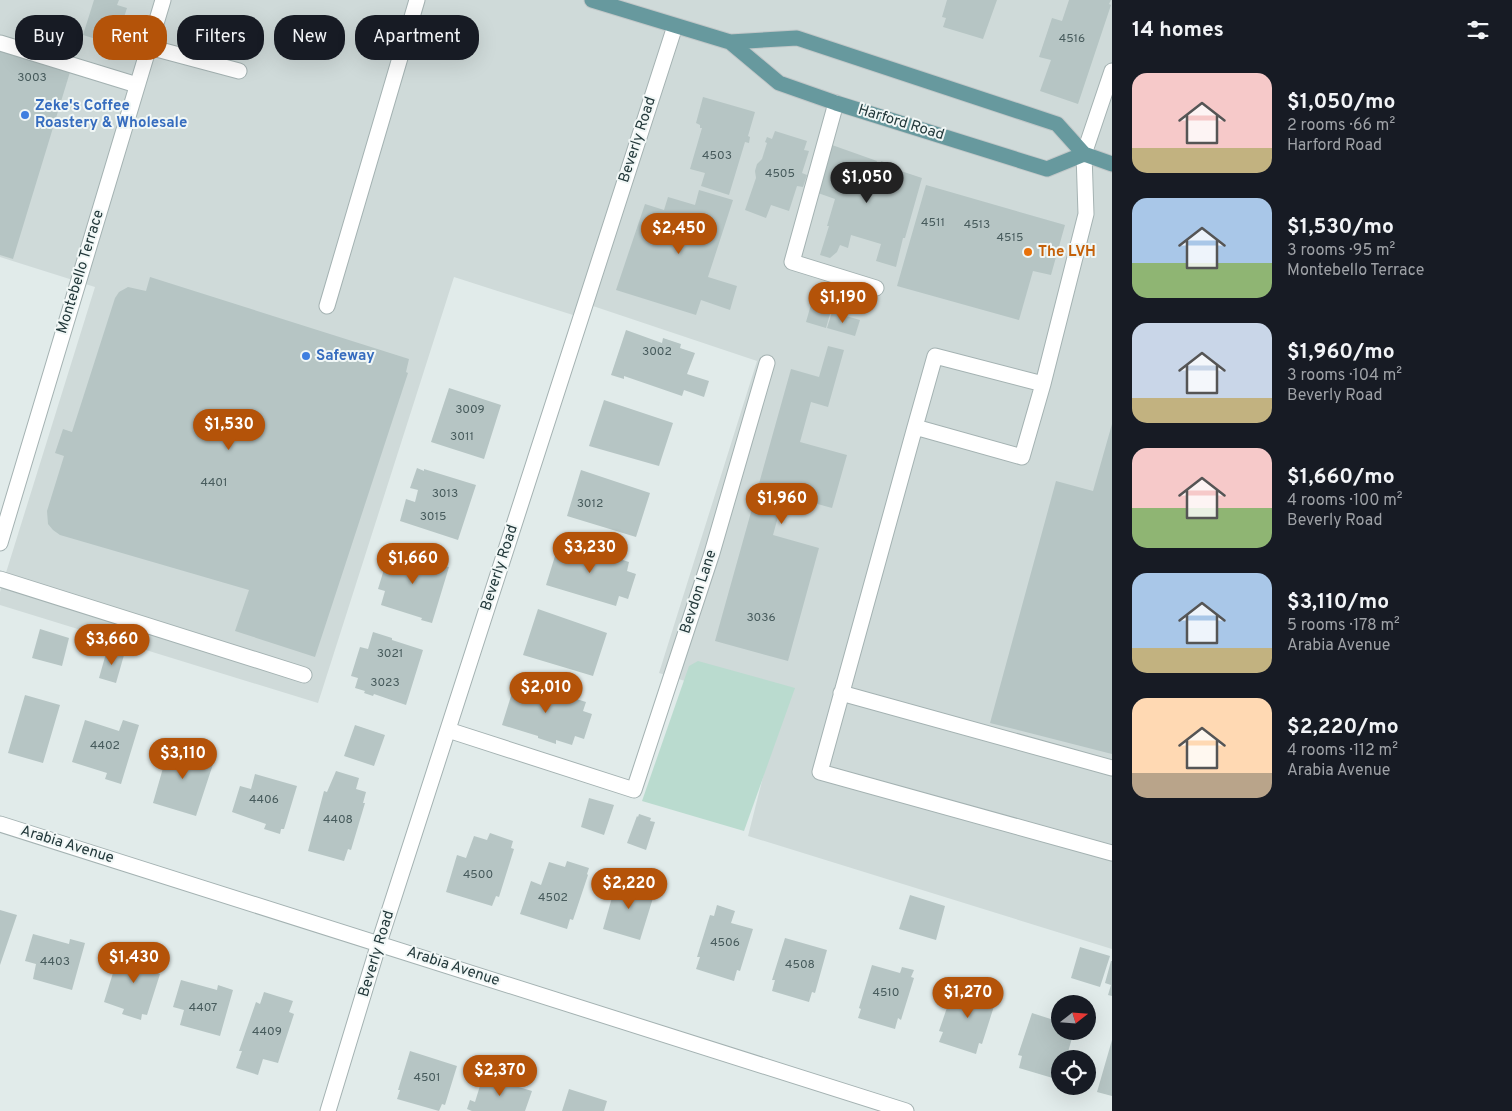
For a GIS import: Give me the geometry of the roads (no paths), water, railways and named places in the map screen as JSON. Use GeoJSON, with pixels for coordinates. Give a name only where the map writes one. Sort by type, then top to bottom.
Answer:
{"type":"FeatureCollection","features":[{"type":"Feature","properties":{"kind":"main road","name":"Harford Road"},"geometry":{"type":"LineString","coordinates":[[592,0],[730,42],[797,38],[1057,124],[1084,154],[1112,164]]}},
{"type":"Feature","properties":{"kind":"main road","name":"Harford Road"},"geometry":{"type":"LineString","coordinates":[[730,42],[779,83],[836,103],[1046,169],[1084,154]]}},
{"type":"Feature","properties":{"kind":"street","name":"Montebello Terrace"},"geometry":{"type":"LineString","coordinates":[[159,15],[163,0]]}},
{"type":"Feature","properties":{"kind":"street"},"geometry":{"type":"LineString","coordinates":[[327,306],[417,0]]}},
{"type":"Feature","properties":{"kind":"street","name":"Beverly Road"},"geometry":{"type":"LineString","coordinates":[[328,1111],[379,943],[675,26]]}},
{"type":"Feature","properties":{"kind":"street"},"geometry":{"type":"LineString","coordinates":[[0,43],[137,85]]}},
{"type":"Feature","properties":{"kind":"street"},"geometry":{"type":"LineString","coordinates":[[167,52],[238,71]]}},
{"type":"Feature","properties":{"kind":"street","name":"Montebello Terrace"},"geometry":{"type":"LineString","coordinates":[[0,543],[145,60]]}},
{"type":"Feature","properties":{"kind":"street"},"geometry":{"type":"LineString","coordinates":[[915,428],[1022,457],[1044,384],[1086,214],[1084,154],[1112,71]]}},
{"type":"Feature","properties":{"kind":"street"},"geometry":{"type":"LineString","coordinates":[[836,103],[792,262],[876,288]]}},
{"type":"Feature","properties":{"kind":"street"},"geometry":{"type":"LineString","coordinates":[[1044,384],[935,356],[820,772],[1112,853]]}},
{"type":"Feature","properties":{"kind":"street","name":"Bevdon Lane"},"geometry":{"type":"LineString","coordinates":[[448,730],[634,790],[712,553],[767,363]]}},
{"type":"Feature","properties":{"kind":"street"},"geometry":{"type":"LineString","coordinates":[[0,579],[304,675]]}},
{"type":"Feature","properties":{"kind":"street"},"geometry":{"type":"LineString","coordinates":[[841,693],[1112,768]]}},
{"type":"Feature","properties":{"kind":"street","name":"Arabia Avenue"},"geometry":{"type":"LineString","coordinates":[[0,824],[906,1111]]}},
{"type":"Feature","properties":{"kind":"place","name":"Zeke's Coffee Roastery & Wholesale"},"geometry":{"type":"Point","coordinates":[25,115]}},
{"type":"Feature","properties":{"kind":"place","name":"The LVH"},"geometry":{"type":"Point","coordinates":[1028,252]}},
{"type":"Feature","properties":{"kind":"place","name":"Safeway"},"geometry":{"type":"Point","coordinates":[306,356]}}]}
